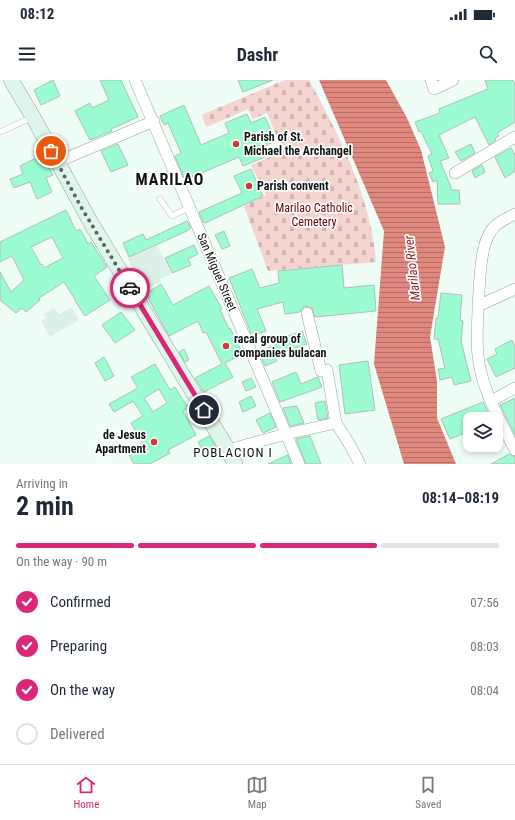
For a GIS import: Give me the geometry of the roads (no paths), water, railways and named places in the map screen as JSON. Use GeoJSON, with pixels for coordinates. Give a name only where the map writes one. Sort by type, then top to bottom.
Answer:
{"type":"FeatureCollection","features":[{"type":"Feature","properties":{"kind":"main road"},"geometry":{"type":"LineString","coordinates":[[11,80],[88,218],[235,464]]}},
{"type":"Feature","properties":{"kind":"street","name":"San Miguel Street"},"geometry":{"type":"LineString","coordinates":[[135,80],[154,121],[299,464]]}},
{"type":"Feature","properties":{"kind":"street"},"geometry":{"type":"LineString","coordinates":[[432,84],[453,80]]}},
{"type":"Feature","properties":{"kind":"street"},"geometry":{"type":"LineString","coordinates":[[57,162],[154,121]]}},
{"type":"Feature","properties":{"kind":"street"},"geometry":{"type":"LineString","coordinates":[[455,173],[515,136]]}},
{"type":"Feature","properties":{"kind":"street"},"geometry":{"type":"LineString","coordinates":[[515,214],[493,228],[487,238],[483,250],[478,306],[478,355],[482,378],[491,401],[515,450]]}},
{"type":"Feature","properties":{"kind":"street"},"geometry":{"type":"LineString","coordinates":[[478,306],[515,289]]}},
{"type":"Feature","properties":{"kind":"street"},"geometry":{"type":"LineString","coordinates":[[307,313],[321,371],[327,370],[336,423],[360,464]]}},
{"type":"Feature","properties":{"kind":"street"},"geometry":{"type":"LineString","coordinates":[[491,401],[515,388]]}},
{"type":"Feature","properties":{"kind":"street"},"geometry":{"type":"LineString","coordinates":[[228,450],[286,434],[336,423]]}},
{"type":"Feature","properties":{"kind":"lane"},"geometry":{"type":"LineString","coordinates":[[0,132],[33,117]]}},
{"type":"Feature","properties":{"kind":"lane"},"geometry":{"type":"LineString","coordinates":[[160,199],[172,216],[190,207]]}},
{"type":"Feature","properties":{"kind":"water","name":"Marilao River"},"geometry":{"type":"Polygon","coordinates":[[[319,80],[386,80],[407,118],[421,150],[445,247],[430,337],[437,381],[437,418],[456,464],[404,464],[374,364],[384,231],[319,80]]]}},
{"type":"Feature","properties":{"kind":"place","name":"Parish of St. Michael the Archangel"},"geometry":{"type":"Point","coordinates":[236,144]}},
{"type":"Feature","properties":{"kind":"place","name":"Parish convent"},"geometry":{"type":"Point","coordinates":[249,186]}},
{"type":"Feature","properties":{"kind":"place","name":"racal group of companies bulacan"},"geometry":{"type":"Point","coordinates":[226,346]}},
{"type":"Feature","properties":{"kind":"place","name":"de Jesus Apartment"},"geometry":{"type":"Point","coordinates":[154,442]}},
{"type":"Feature","properties":{"kind":"district","name":"MARILAO"},"geometry":{"type":"Point","coordinates":[170,179]}},
{"type":"Feature","properties":{"kind":"district","name":"POBLACION I"},"geometry":{"type":"Point","coordinates":[233,452]}},
{"type":"Feature","properties":{"kind":"park label","name":"Marilao Catholic Cemetery"},"geometry":{"type":"Point","coordinates":[314,215]}}]}
